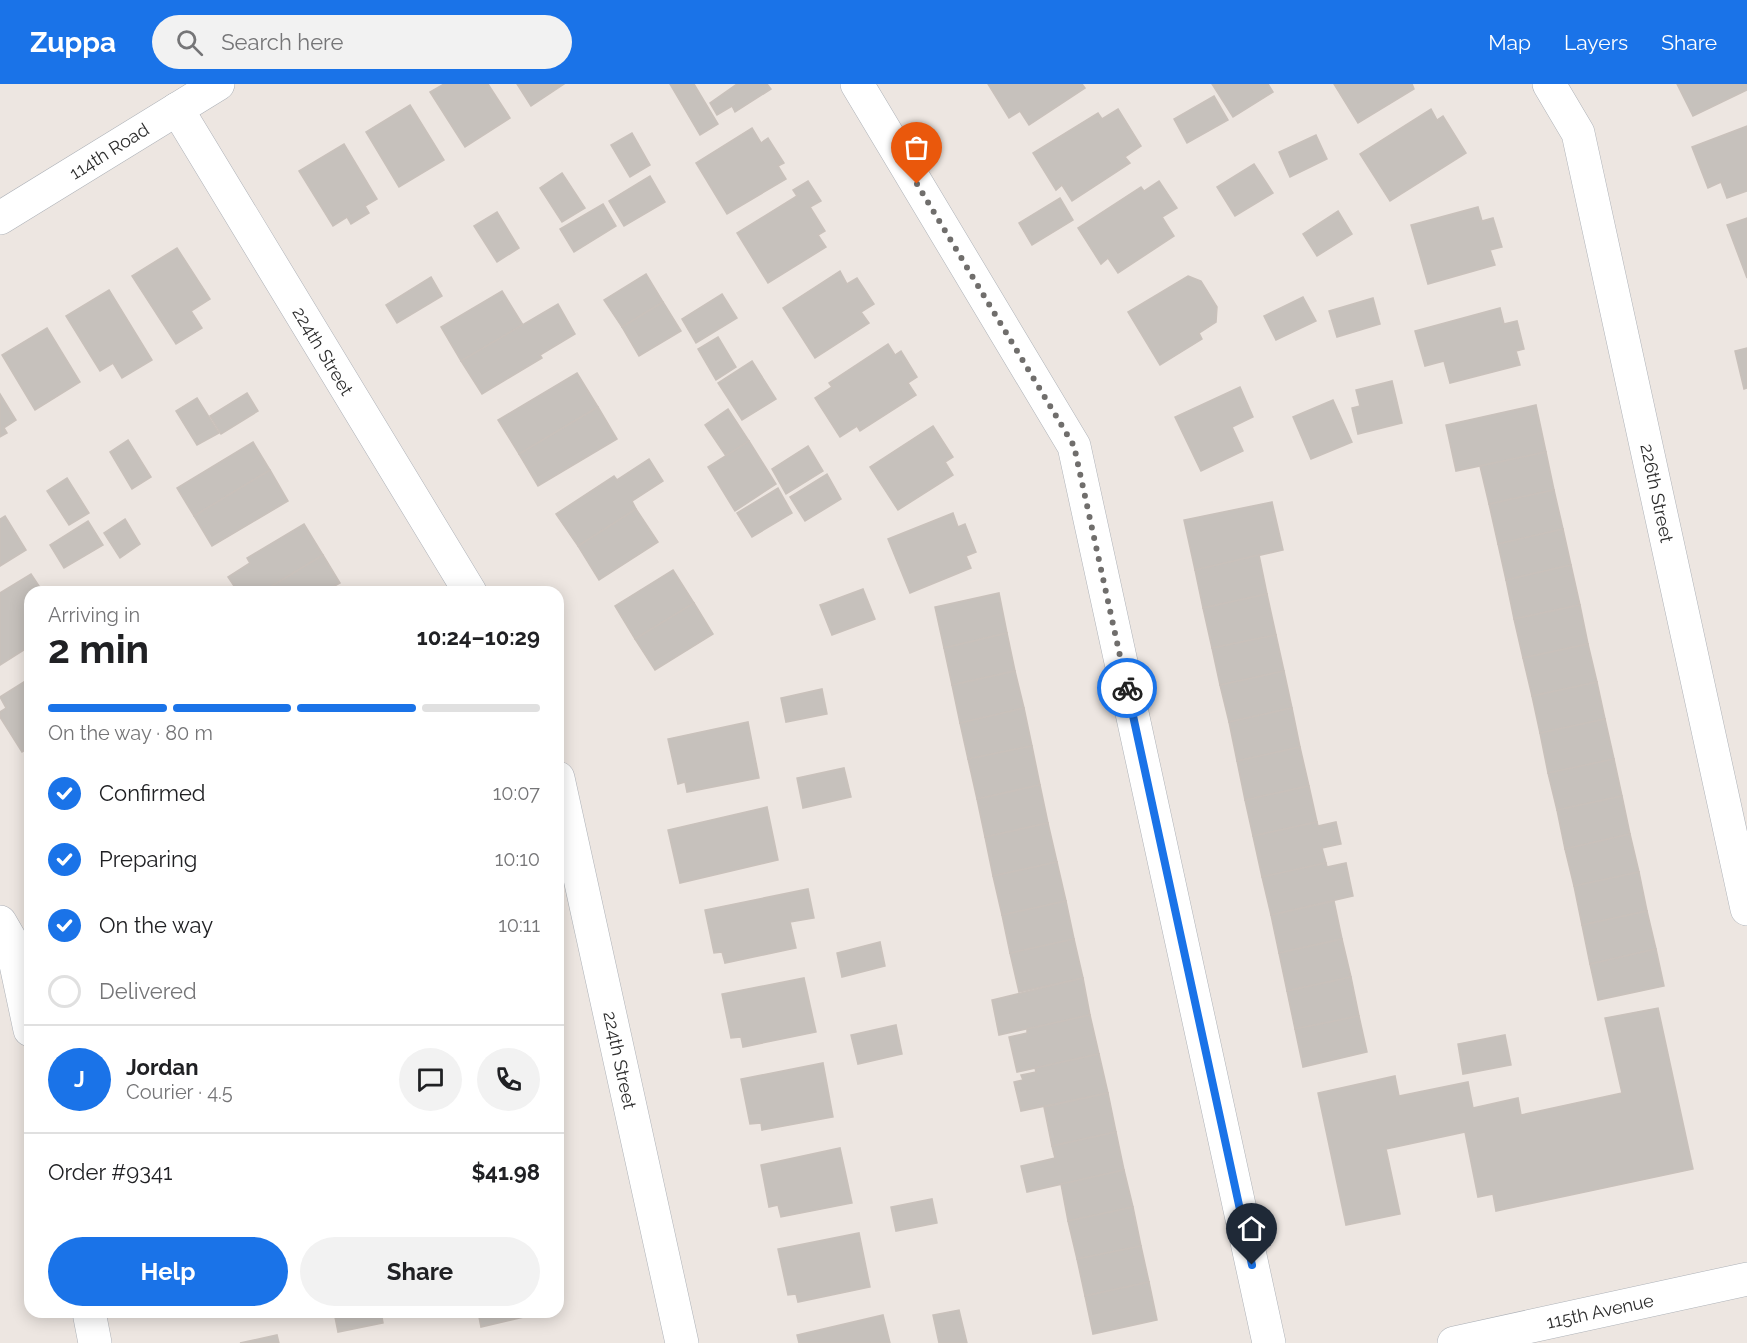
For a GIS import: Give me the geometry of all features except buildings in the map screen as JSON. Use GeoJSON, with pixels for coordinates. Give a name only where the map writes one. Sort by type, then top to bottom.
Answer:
{"type":"FeatureCollection","features":[{"type":"Feature","properties":{"kind":"street","name":"114th Road"},"geometry":{"type":"LineString","coordinates":[[0,218],[218,84]]}},
{"type":"Feature","properties":{"kind":"street"},"geometry":{"type":"LineString","coordinates":[[857,84],[1074,446],[1269,1343]]}},
{"type":"Feature","properties":{"kind":"street","name":"226th Street"},"geometry":{"type":"LineString","coordinates":[[1549,84],[1578,132],[1747,909]]}},
{"type":"Feature","properties":{"kind":"street","name":"224th Street"},"geometry":{"type":"LineString","coordinates":[[177,109],[466,586]]}},
{"type":"Feature","properties":{"kind":"street","name":"224th Street"},"geometry":{"type":"LineString","coordinates":[[564,805],[682,1343]]}},
{"type":"Feature","properties":{"kind":"street"},"geometry":{"type":"LineString","coordinates":[[0,922],[11,941],[24,1002]]}},
{"type":"Feature","properties":{"kind":"street","name":"115th Avenue"},"geometry":{"type":"LineString","coordinates":[[1454,1343],[1747,1279]]}},
{"type":"Feature","properties":{"kind":"street"},"geometry":{"type":"LineString","coordinates":[[90,1318],[95,1343]]}},
{"type":"Feature","properties":{"kind":"way so far"},"geometry":{"type":"LineString","coordinates":[[917,184],[1074,446],[1127,688]]}},
{"type":"Feature","properties":{"kind":"route"},"geometry":{"type":"LineString","coordinates":[[1127,688],[1252,1265]]}}]}
